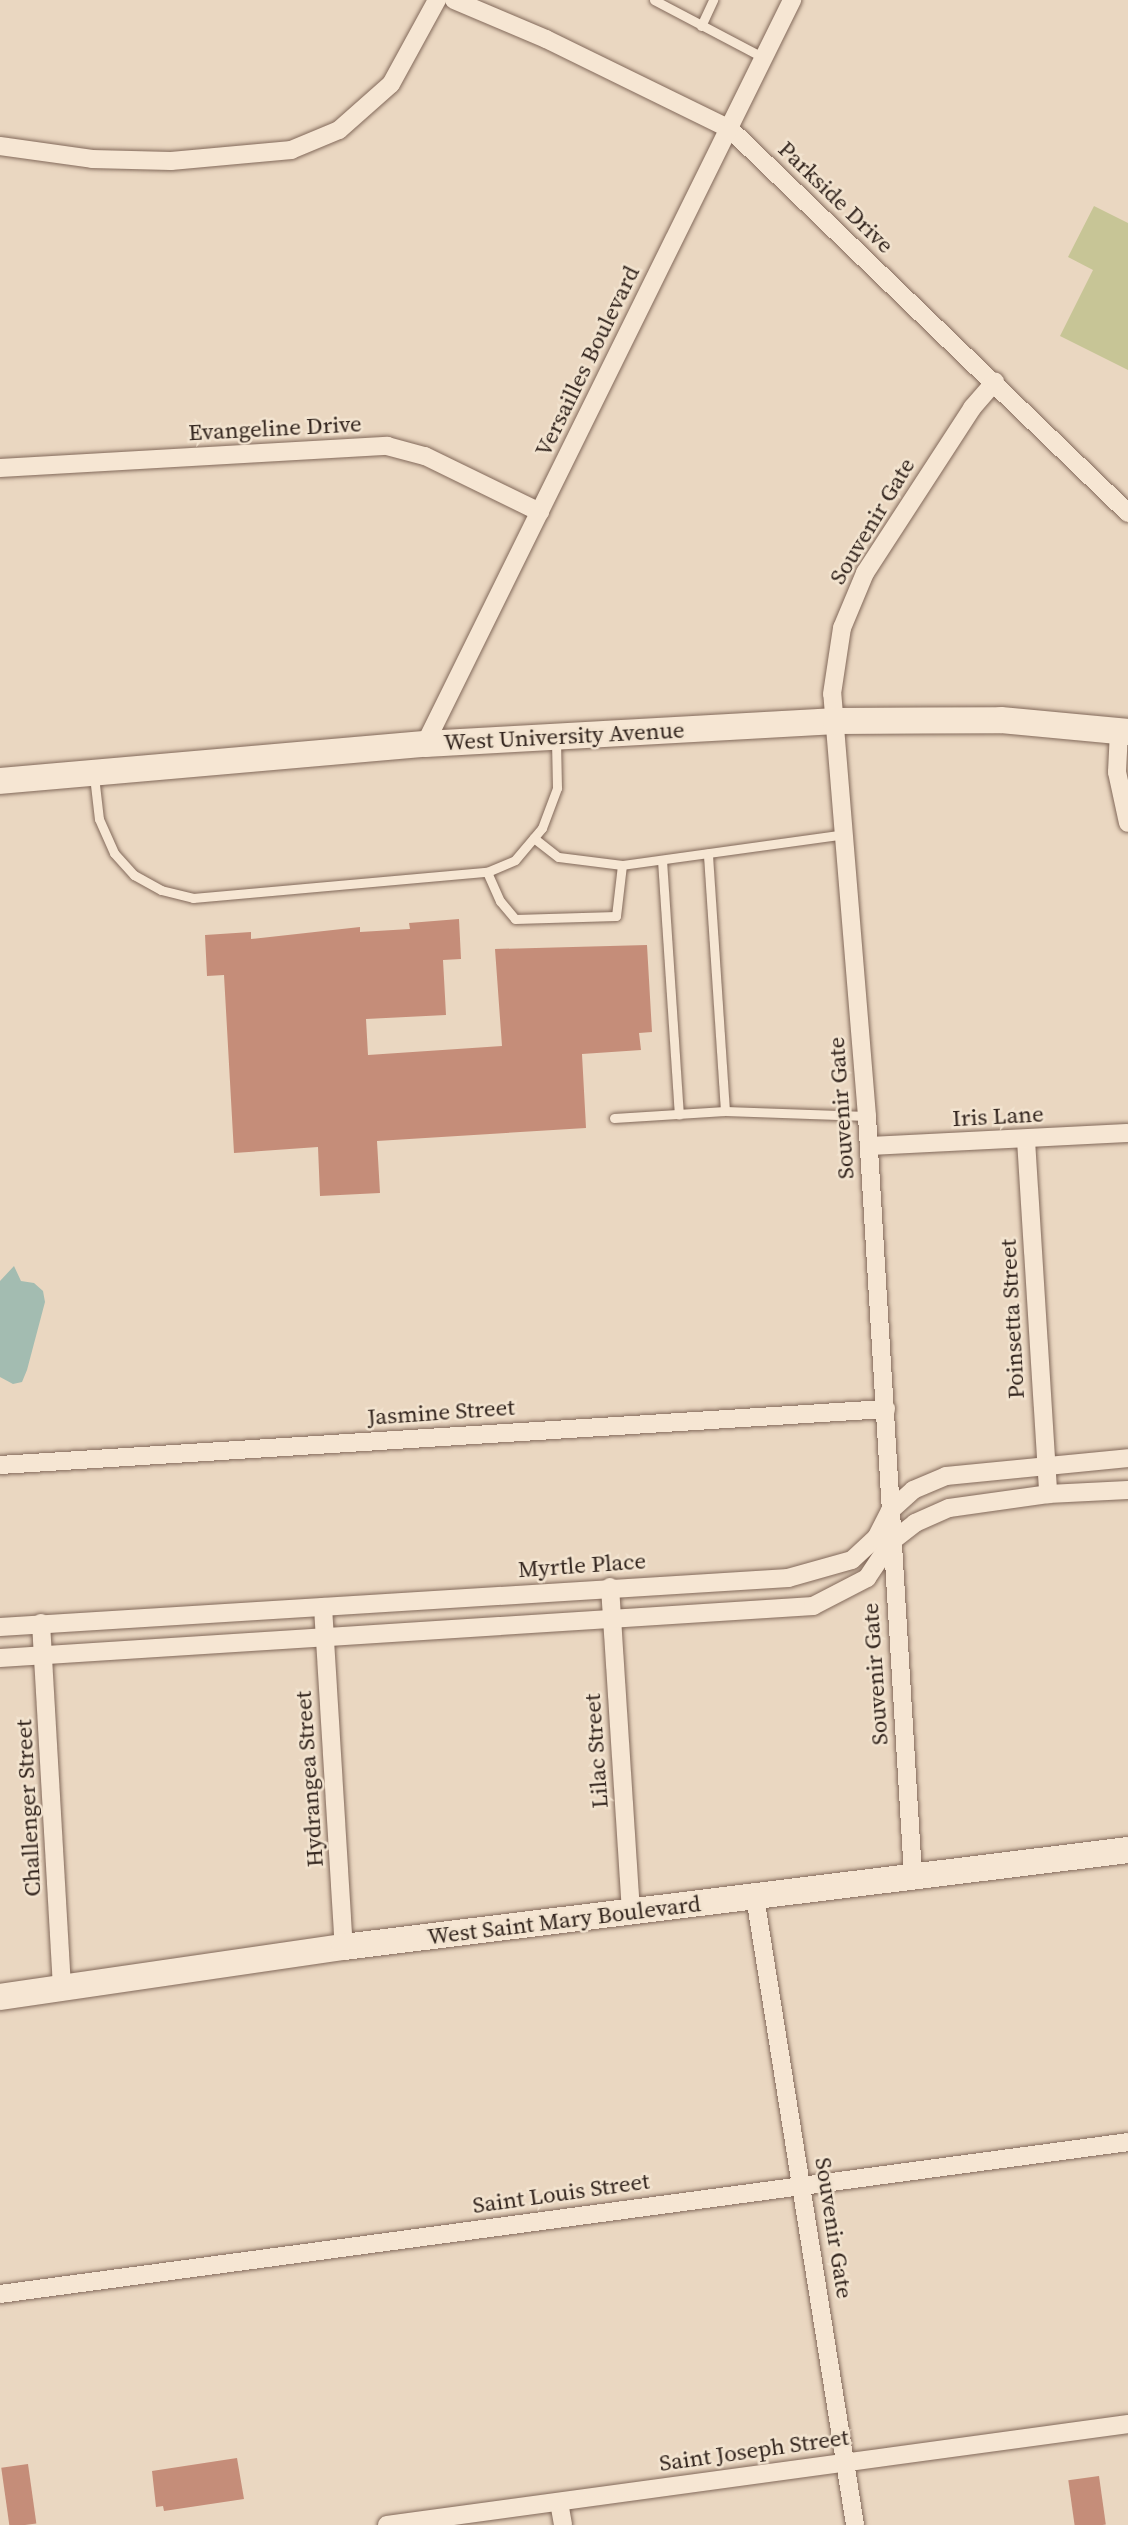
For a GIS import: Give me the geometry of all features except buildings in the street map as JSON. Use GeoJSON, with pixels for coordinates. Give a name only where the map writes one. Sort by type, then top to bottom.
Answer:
{"type":"FeatureCollection","features":[{"type":"Feature","properties":{"kind":"street"},"geometry":{"type":"LineString","coordinates":[[0,146],[92,159],[171,161],[291,150],[339,130],[391,84],[437,0]]}},
{"type":"Feature","properties":{"kind":"street","name":"Parkside Drive"},"geometry":{"type":"LineString","coordinates":[[454,0],[546,39],[730,129],[1128,513]]}},
{"type":"Feature","properties":{"kind":"street","name":"Versailles Boulevard"},"geometry":{"type":"LineString","coordinates":[[425,744],[792,0]]}},
{"type":"Feature","properties":{"kind":"street","name":"Souvenir Gate"},"geometry":{"type":"LineString","coordinates":[[913,1875],[869,1146],[834,673],[853,597],[972,408],[995,382]]}},
{"type":"Feature","properties":{"kind":"street","name":"Evangeline Drive"},"geometry":{"type":"LineString","coordinates":[[0,468],[387,446],[425,456],[540,512]]}},
{"type":"Feature","properties":{"kind":"street","name":"West University Avenue"},"geometry":{"type":"LineString","coordinates":[[0,781],[425,744],[836,721],[1001,720],[1124,732]]}},
{"type":"Feature","properties":{"kind":"street"},"geometry":{"type":"LineString","coordinates":[[1124,732],[1117,772],[1128,822]]}},
{"type":"Feature","properties":{"kind":"street","name":"Iris Lane"},"geometry":{"type":"LineString","coordinates":[[869,1146],[1128,1133]]}},
{"type":"Feature","properties":{"kind":"street","name":"Poinsetta Street"},"geometry":{"type":"LineString","coordinates":[[1026,1140],[1048,1494]]}},
{"type":"Feature","properties":{"kind":"street","name":"Jasmine Street"},"geometry":{"type":"LineString","coordinates":[[0,1465],[886,1409]]}},
{"type":"Feature","properties":{"kind":"street","name":"Myrtle Place"},"geometry":{"type":"LineString","coordinates":[[0,1627],[807,1575],[852,1560],[865,1550],[890,1511],[913,1490],[946,1476],[1045,1463],[1128,1458]]}},
{"type":"Feature","properties":{"kind":"street"},"geometry":{"type":"LineString","coordinates":[[0,1658],[813,1606],[867,1578],[891,1542],[915,1522],[949,1508],[1048,1494],[1128,1490]]}},
{"type":"Feature","properties":{"kind":"street","name":"Lilac Street"},"geometry":{"type":"LineString","coordinates":[[610,1587],[631,1912]]}},
{"type":"Feature","properties":{"kind":"street","name":"Hydrangea Street"},"geometry":{"type":"LineString","coordinates":[[323,1607],[344,1947]]}},
{"type":"Feature","properties":{"kind":"street","name":"Challenger Street"},"geometry":{"type":"LineString","coordinates":[[41,1623],[62,1989]]}},
{"type":"Feature","properties":{"kind":"street","name":"West Saint Mary Boulevard"},"geometry":{"type":"LineString","coordinates":[[0,1997],[344,1947],[1128,1850]]}},
{"type":"Feature","properties":{"kind":"street","name":"Souvenir Gate"},"geometry":{"type":"LineString","coordinates":[[755,1897],[855,2525]]}},
{"type":"Feature","properties":{"kind":"street","name":"Saint Louis Street"},"geometry":{"type":"LineString","coordinates":[[0,2294],[1128,2141]]}},
{"type":"Feature","properties":{"kind":"street","name":"Saint Joseph Street"},"geometry":{"type":"LineString","coordinates":[[387,2525],[1128,2424]]}},
{"type":"Feature","properties":{"kind":"street"},"geometry":{"type":"LineString","coordinates":[[559,2501],[563,2525]]}},
{"type":"Feature","properties":{"kind":"lane"},"geometry":{"type":"LineString","coordinates":[[654,0],[764,58]]}},
{"type":"Feature","properties":{"kind":"lane"},"geometry":{"type":"LineString","coordinates":[[701,26],[713,0]]}},
{"type":"Feature","properties":{"kind":"lane"},"geometry":{"type":"LineString","coordinates":[[93,771],[99,819],[114,853],[134,876],[161,890],[193,898],[487,873],[515,860],[534,838],[557,788],[556,737]]}},
{"type":"Feature","properties":{"kind":"lane"},"geometry":{"type":"LineString","coordinates":[[534,838],[558,857],[622,865],[845,834]]}},
{"type":"Feature","properties":{"kind":"lane"},"geometry":{"type":"LineString","coordinates":[[708,854],[725,1111]]}},
{"type":"Feature","properties":{"kind":"lane"},"geometry":{"type":"LineString","coordinates":[[662,860],[679,1114]]}},
{"type":"Feature","properties":{"kind":"lane"},"geometry":{"type":"LineString","coordinates":[[487,873],[500,901],[515,919],[616,916],[622,865]]}},
{"type":"Feature","properties":{"kind":"lane"},"geometry":{"type":"LineString","coordinates":[[614,1118],[725,1111],[867,1116]]}},
{"type":"Feature","properties":{"kind":"shaded area"},"geometry":{"type":"Polygon","coordinates":[[[1094,206],[1128,223],[1128,370],[1060,336],[1093,270],[1068,257],[1094,206]]]}},
{"type":"Feature","properties":{"kind":"shaded area"},"geometry":{"type":"Polygon","coordinates":[[[14,1266],[21,1281],[34,1283],[43,1291],[45,1302],[27,1370],[22,1382],[13,1384],[0,1377],[0,1281],[14,1266]]]}}]}
